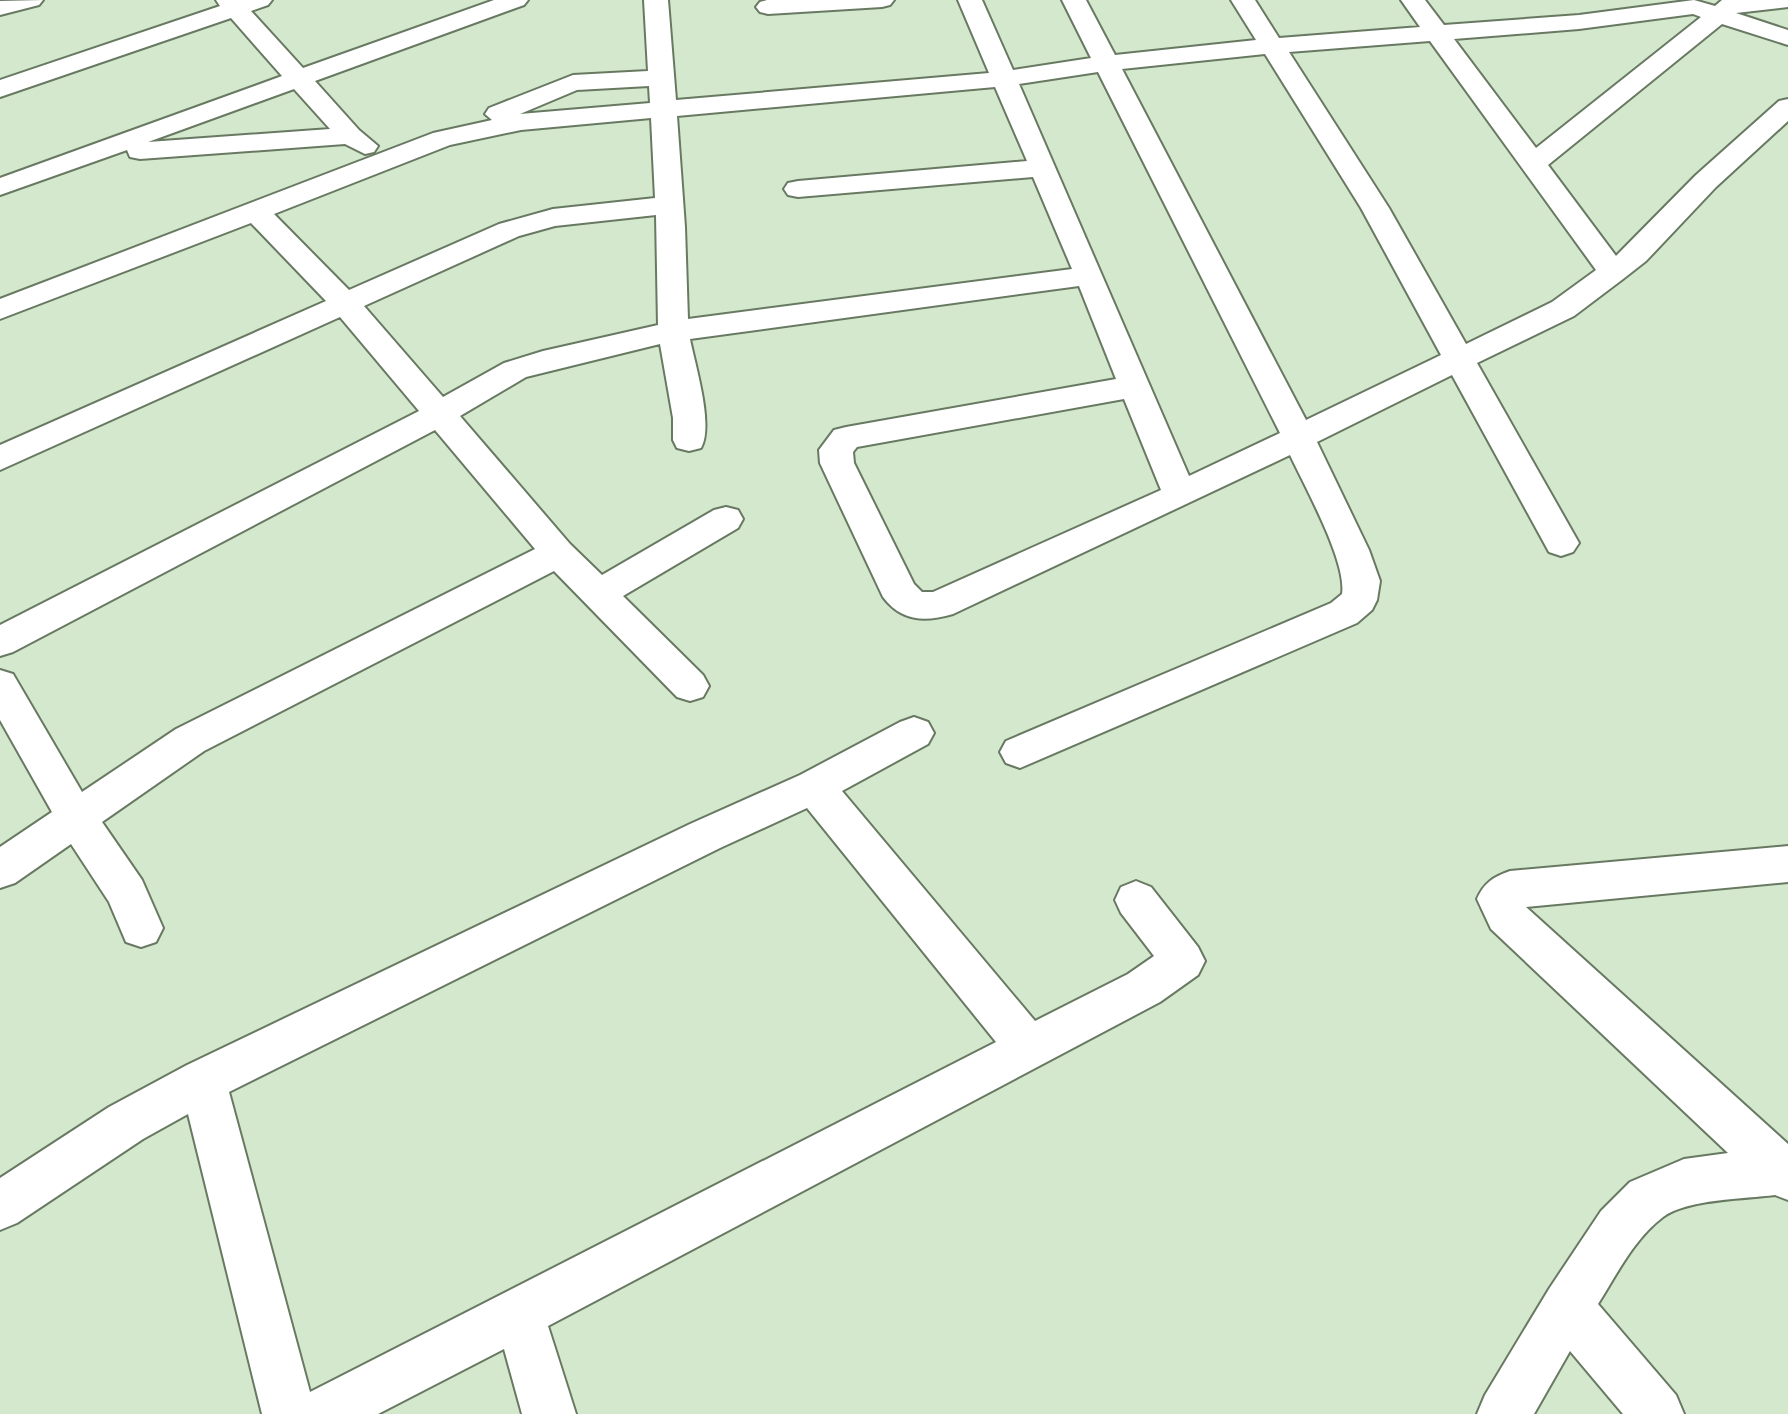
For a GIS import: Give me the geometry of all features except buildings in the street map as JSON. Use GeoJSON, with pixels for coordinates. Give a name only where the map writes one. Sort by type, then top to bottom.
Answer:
{"type":"FeatureCollection","features":[{"type":"Feature","properties":{"kind":"street"},"geometry":{"type":"LineString","coordinates":[[0,8],[31,0]]}},
{"type":"Feature","properties":{"kind":"street"},"geometry":{"type":"LineString","coordinates":[[0,187],[516,0]]}},
{"type":"Feature","properties":{"kind":"street"},"geometry":{"type":"LineString","coordinates":[[656,0],[670,205],[673,331],[689,418],[688,440]]}},
{"type":"Feature","properties":{"kind":"street"},"geometry":{"type":"LineString","coordinates":[[768,7],[882,0]]}},
{"type":"Feature","properties":{"kind":"street"},"geometry":{"type":"LineString","coordinates":[[970,0],[1180,495]]}},
{"type":"Feature","properties":{"kind":"street"},"geometry":{"type":"LineString","coordinates":[[1020,752],[1344,613],[1359,600],[1362,581],[1351,550],[1298,436],[1074,0]]}},
{"type":"Feature","properties":{"kind":"street"},"geometry":{"type":"LineString","coordinates":[[1243,0],[1375,208],[1561,543]]}},
{"type":"Feature","properties":{"kind":"street"},"geometry":{"type":"LineString","coordinates":[[1413,0],[1613,273]]}},
{"type":"Feature","properties":{"kind":"street"},"geometry":{"type":"LineString","coordinates":[[442,139],[521,122],[1003,79],[1106,63],[1272,46],[1579,22],[1712,5],[1788,0]]}},
{"type":"Feature","properties":{"kind":"street"},"geometry":{"type":"LineString","coordinates":[[0,89],[241,3],[299,80],[350,136],[384,159]]}},
{"type":"Feature","properties":{"kind":"street"},"geometry":{"type":"LineString","coordinates":[[1712,5],[1788,38]]}},
{"type":"Feature","properties":{"kind":"street"},"geometry":{"type":"LineString","coordinates":[[1534,163],[1712,5]]}},
{"type":"Feature","properties":{"kind":"street"},"geometry":{"type":"LineString","coordinates":[[0,310],[384,159],[442,139],[573,83],[661,78]]}},
{"type":"Feature","properties":{"kind":"street"},"geometry":{"type":"LineString","coordinates":[[1135,386],[846,438],[836,450],[837,463],[896,587],[906,602],[923,608],[940,604],[1180,495],[1457,358],[1563,309],[1636,255],[1706,181],[1788,107]]}},
{"type":"Feature","properties":{"kind":"street"},"geometry":{"type":"LineString","coordinates":[[85,156],[350,136]]}},
{"type":"Feature","properties":{"kind":"street"},"geometry":{"type":"LineString","coordinates":[[798,189],[1043,168]]}},
{"type":"Feature","properties":{"kind":"street"},"geometry":{"type":"LineString","coordinates":[[0,458],[344,302],[520,226],[553,218],[670,205]]}},
{"type":"Feature","properties":{"kind":"street"},"geometry":{"type":"LineString","coordinates":[[256,211],[344,302],[558,553],[690,686]]}},
{"type":"Feature","properties":{"kind":"street"},"geometry":{"type":"LineString","coordinates":[[0,642],[439,414],[515,370],[543,360],[673,331],[1088,276]]}},
{"type":"Feature","properties":{"kind":"street"},"geometry":{"type":"LineString","coordinates":[[600,593],[726,519]]}},
{"type":"Feature","properties":{"kind":"street"},"geometry":{"type":"LineString","coordinates":[[0,870],[190,740],[558,553]]}},
{"type":"Feature","properties":{"kind":"street"},"geometry":{"type":"LineString","coordinates":[[0,685],[76,818],[127,893],[141,928]]}},
{"type":"Feature","properties":{"kind":"street"},"geometry":{"type":"LineString","coordinates":[[0,1206],[127,1123],[204,1081],[705,836],[814,787],[914,733]]}},
{"type":"Feature","properties":{"kind":"street"},"geometry":{"type":"LineString","coordinates":[[814,787],[1029,1048]]}},
{"type":"Feature","properties":{"kind":"street"},"geometry":{"type":"LineString","coordinates":[[1786,1171],[1506,916],[1498,899],[1510,890],[1788,864]]}},
{"type":"Feature","properties":{"kind":"street"},"geometry":{"type":"LineString","coordinates":[[323,1414],[1144,988],[1183,961],[1136,900]]}},
{"type":"Feature","properties":{"kind":"street"},"geometry":{"type":"LineString","coordinates":[[204,1081],[289,1414]]}},
{"type":"Feature","properties":{"kind":"street"},"geometry":{"type":"LineString","coordinates":[[1504,1414],[1567,1307],[1618,1228],[1647,1199],[1684,1183],[1786,1171]]}},
{"type":"Feature","properties":{"kind":"street"},"geometry":{"type":"LineString","coordinates":[[1567,1307],[1657,1414]]}},
{"type":"Feature","properties":{"kind":"street"},"geometry":{"type":"LineString","coordinates":[[519,1314],[549,1414]]}}]}
